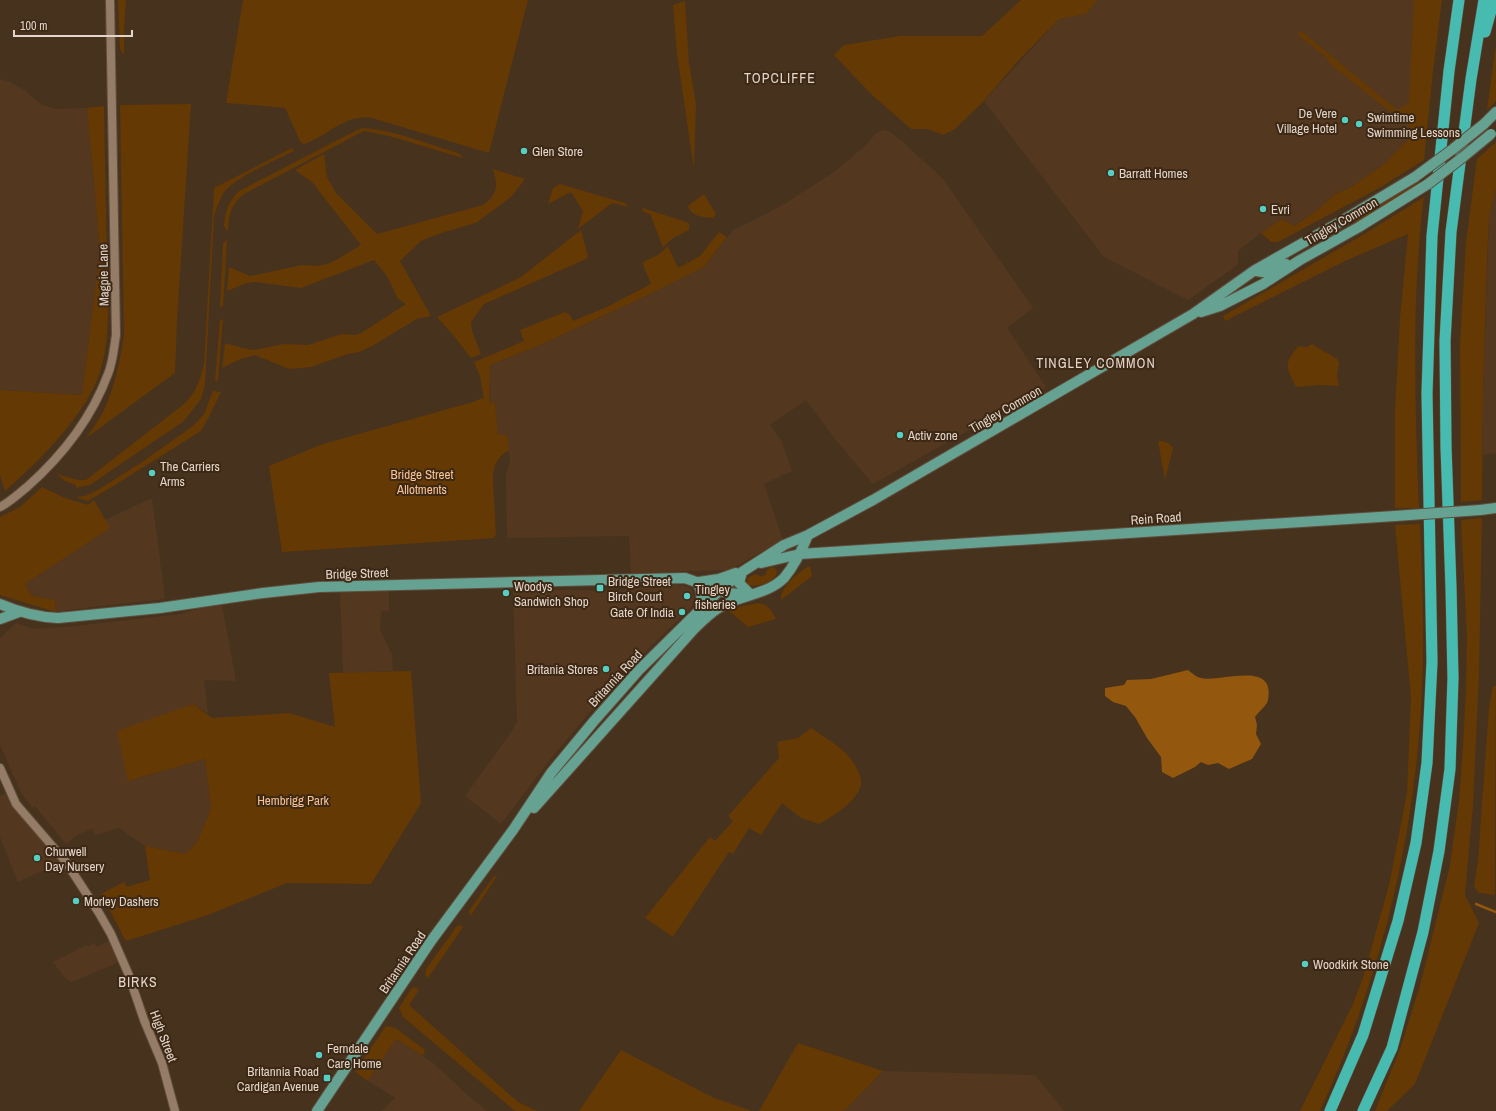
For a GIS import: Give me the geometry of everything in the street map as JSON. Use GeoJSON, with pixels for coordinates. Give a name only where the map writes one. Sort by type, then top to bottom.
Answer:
{"type":"FeatureCollection","features":[{"type":"Feature","properties":{"kind":"highway"},"geometry":{"type":"LineString","coordinates":[[1330,1111],[1363,1035],[1398,921],[1416,843],[1427,763],[1432,662],[1427,394],[1432,236],[1449,71],[1459,0]]}},
{"type":"Feature","properties":{"kind":"highway"},"geometry":{"type":"LineString","coordinates":[[1363,1111],[1392,1048],[1423,932],[1439,850],[1450,769],[1453,678],[1446,447],[1445,341],[1451,232],[1484,0]]}},
{"type":"Feature","properties":{"kind":"highway"},"geometry":{"type":"LineString","coordinates":[[1472,79],[1494,0]]}},
{"type":"Feature","properties":{"kind":"main road","name":"Tingley Common"},"geometry":{"type":"LineString","coordinates":[[757,563],[784,545],[808,535],[873,500],[1193,314],[1260,269],[1415,177],[1453,149],[1484,124],[1496,112]]}},
{"type":"Feature","properties":{"kind":"main road","name":"Tingley Common"},"geometry":{"type":"LineString","coordinates":[[1193,314],[1220,306],[1263,284],[1300,260],[1359,227],[1428,184],[1494,131]]}},
{"type":"Feature","properties":{"kind":"main road"},"geometry":{"type":"LineString","coordinates":[[1263,284],[1260,269],[1300,260]]}},
{"type":"Feature","properties":{"kind":"main road","name":"Rein Road"},"geometry":{"type":"LineString","coordinates":[[757,563],[800,554],[1395,516],[1496,508]]}},
{"type":"Feature","properties":{"kind":"main road"},"geometry":{"type":"LineString","coordinates":[[783,578],[800,554],[808,535]]}},
{"type":"Feature","properties":{"kind":"main road","name":"Rein Road"},"geometry":{"type":"LineString","coordinates":[[766,590],[806,559],[817,553]]}},
{"type":"Feature","properties":{"kind":"main road"},"geometry":{"type":"LineString","coordinates":[[774,560],[782,564],[783,578]]}},
{"type":"Feature","properties":{"kind":"main road","name":"Britannia Road"},"geometry":{"type":"LineString","coordinates":[[317,1111],[431,941],[513,830],[551,773],[594,721],[640,670],[719,591],[742,572],[757,563]]}},
{"type":"Feature","properties":{"kind":"main road"},"geometry":{"type":"LineString","coordinates":[[742,572],[739,583],[751,595]]}},
{"type":"Feature","properties":{"kind":"main road","name":"Bridge Street"},"geometry":{"type":"LineString","coordinates":[[697,582],[719,579],[742,572]]}},
{"type":"Feature","properties":{"kind":"main road","name":"Bridge Street"},"geometry":{"type":"LineString","coordinates":[[0,604],[19,612],[45,618],[58,618],[160,608],[284,590],[332,586],[685,578],[719,591],[751,595]]}},
{"type":"Feature","properties":{"kind":"main road"},"geometry":{"type":"LineString","coordinates":[[697,582],[701,588],[702,599],[698,613]]}},
{"type":"Feature","properties":{"kind":"main road","name":"Britannia Road"},"geometry":{"type":"LineString","coordinates":[[513,830],[560,780],[603,729],[694,628],[708,615],[721,607],[766,590]]}},
{"type":"Feature","properties":{"kind":"main road"},"geometry":{"type":"LineString","coordinates":[[0,619],[19,612]]}},
{"type":"Feature","properties":{"kind":"street","name":"Magpie Lane"},"geometry":{"type":"LineString","coordinates":[[0,507],[9,502],[41,475],[59,455],[97,401],[109,372],[116,335],[110,0]]}},
{"type":"Feature","properties":{"kind":"street","name":"High Street"},"geometry":{"type":"LineString","coordinates":[[0,768],[16,804],[66,862],[99,912],[111,934],[128,973],[144,1020],[162,1063],[175,1111]]}},
{"type":"Feature","properties":{"kind":"shaded area"},"geometry":{"type":"Polygon","coordinates":[[[1097,0],[1417,0],[1416,132],[1383,165],[1351,187],[1334,195],[1316,211],[1293,226],[1282,219],[1261,233],[1238,251],[1238,263],[1235,267],[1188,300],[1104,257],[984,101],[1059,19],[1086,14],[1097,0]]]}},
{"type":"Feature","properties":{"kind":"shaded area"},"geometry":{"type":"Polygon","coordinates":[[[0,79],[10,82],[26,91],[42,105],[55,109],[87,108],[100,250],[82,395],[0,390],[0,79]]]}},
{"type":"Feature","properties":{"kind":"shaded area"},"geometry":{"type":"Polygon","coordinates":[[[883,130],[889,131],[903,142],[943,179],[1033,308],[1007,328],[1046,387],[873,484],[835,439],[806,400],[770,425],[782,442],[792,471],[764,484],[783,540],[729,570],[631,573],[629,536],[507,538],[506,473],[510,463],[507,435],[498,436],[495,402],[489,403],[490,365],[540,345],[642,298],[704,267],[733,230],[786,203],[834,172],[866,145],[876,133],[883,130]]]}},
{"type":"Feature","properties":{"kind":"shaded area"},"geometry":{"type":"Polygon","coordinates":[[[1496,188],[1496,453],[1483,455],[1483,391],[1489,218],[1496,188]]]}},
{"type":"Feature","properties":{"kind":"shaded area"},"geometry":{"type":"Polygon","coordinates":[[[152,498],[165,599],[56,612],[55,600],[32,596],[25,584],[110,528],[105,520],[152,498]]]}},
{"type":"Feature","properties":{"kind":"shaded area"},"geometry":{"type":"Polygon","coordinates":[[[672,584],[692,588],[695,601],[691,608],[651,646],[605,694],[549,761],[501,824],[465,796],[517,722],[513,589],[617,591],[672,584]]]}},
{"type":"Feature","properties":{"kind":"shaded area"},"geometry":{"type":"Polygon","coordinates":[[[340,590],[389,590],[389,611],[381,611],[380,630],[392,655],[393,671],[343,673],[340,590]]]}},
{"type":"Feature","properties":{"kind":"shaded area"},"geometry":{"type":"Polygon","coordinates":[[[222,605],[236,681],[204,680],[208,714],[193,704],[129,781],[205,759],[211,809],[197,842],[186,854],[145,846],[119,828],[96,835],[92,829],[77,835],[66,844],[35,806],[32,808],[20,790],[0,745],[0,638],[16,623],[34,629],[75,626],[181,614],[197,609],[222,605]]]}},
{"type":"Feature","properties":{"kind":"shaded area"},"geometry":{"type":"Polygon","coordinates":[[[1188,670],[1196,676],[1208,679],[1249,676],[1258,677],[1264,680],[1268,687],[1269,693],[1266,705],[1255,717],[1257,725],[1256,734],[1261,744],[1252,759],[1229,769],[1218,763],[1208,765],[1201,762],[1195,767],[1173,778],[1162,772],[1161,757],[1126,706],[1113,702],[1105,696],[1105,688],[1124,685],[1127,680],[1151,679],[1188,670]]]}},
{"type":"Feature","properties":{"kind":"shaded area"},"geometry":{"type":"Polygon","coordinates":[[[8,792],[62,862],[18,882],[0,837],[0,796],[8,792]]]}},
{"type":"Feature","properties":{"kind":"shaded area"},"geometry":{"type":"Polygon","coordinates":[[[110,940],[121,961],[72,982],[66,979],[53,962],[86,945],[87,947],[94,943],[97,947],[110,940]]]}},
{"type":"Feature","properties":{"kind":"shaded area"},"geometry":{"type":"Polygon","coordinates":[[[396,1039],[433,1063],[487,1111],[382,1111],[395,1098],[368,1081],[396,1039]]]}},
{"type":"Feature","properties":{"kind":"shaded area"},"geometry":{"type":"Polygon","coordinates":[[[883,1071],[1035,1075],[1064,1111],[844,1111],[883,1071]]]}},
{"type":"Feature","properties":{"kind":"green space"},"geometry":{"type":"Polygon","coordinates":[[[118,0],[126,0],[124,54],[120,48],[118,0]]]}},
{"type":"Feature","properties":{"kind":"green space"},"geometry":{"type":"Polygon","coordinates":[[[243,0],[528,0],[489,153],[372,118],[353,119],[344,122],[304,144],[301,143],[285,108],[226,103],[243,0]]]}},
{"type":"Feature","properties":{"kind":"green space"},"geometry":{"type":"Polygon","coordinates":[[[1021,0],[1097,0],[1086,14],[1059,19],[1017,62],[982,103],[955,129],[943,135],[928,129],[911,129],[871,94],[834,55],[844,45],[900,36],[982,36],[1021,0]]]}},
{"type":"Feature","properties":{"kind":"green space"},"geometry":{"type":"Polygon","coordinates":[[[1414,0],[1442,0],[1424,160],[1381,187],[1278,242],[1271,242],[1261,233],[1282,219],[1294,226],[1316,211],[1334,195],[1351,187],[1383,165],[1416,132],[1330,64],[1326,57],[1298,35],[1301,31],[1397,110],[1409,103],[1414,0]]]}},
{"type":"Feature","properties":{"kind":"green space"},"geometry":{"type":"Polygon","coordinates":[[[685,1],[689,63],[696,104],[694,169],[677,54],[673,5],[685,1]]]}},
{"type":"Feature","properties":{"kind":"green space"},"geometry":{"type":"Polygon","coordinates":[[[1496,47],[1496,101],[1487,110],[1495,50],[1496,47]]]}},
{"type":"Feature","properties":{"kind":"green space"},"geometry":{"type":"Polygon","coordinates":[[[191,104],[175,373],[86,438],[100,417],[108,401],[117,373],[124,335],[120,105],[191,104]]]}},
{"type":"Feature","properties":{"kind":"green space"},"geometry":{"type":"Polygon","coordinates":[[[104,106],[108,310],[107,337],[103,363],[90,395],[80,411],[44,454],[5,491],[0,475],[0,390],[82,395],[100,250],[87,108],[104,106]]]}},
{"type":"Feature","properties":{"kind":"green space"},"geometry":{"type":"Polygon","coordinates":[[[363,128],[386,131],[409,137],[455,152],[460,154],[463,158],[389,136],[364,131],[244,194],[233,206],[228,232],[224,226],[226,212],[232,199],[239,191],[363,128]]]}},
{"type":"Feature","properties":{"kind":"green space"},"geometry":{"type":"Polygon","coordinates":[[[1496,142],[1496,188],[1489,218],[1487,260],[1483,391],[1482,500],[1461,502],[1460,344],[1466,242],[1477,159],[1496,142]]]}},
{"type":"Feature","properties":{"kind":"green space"},"geometry":{"type":"Polygon","coordinates":[[[292,148],[294,151],[236,182],[228,188],[220,199],[214,217],[205,385],[201,399],[184,421],[90,485],[76,488],[76,485],[65,481],[57,474],[78,480],[86,480],[184,404],[192,395],[200,380],[204,363],[214,188],[292,148]]]}},
{"type":"Feature","properties":{"kind":"green space"},"geometry":{"type":"Polygon","coordinates":[[[324,154],[327,177],[336,193],[377,234],[483,205],[492,197],[496,190],[496,181],[493,169],[525,179],[511,197],[476,223],[441,233],[421,241],[400,261],[431,316],[417,319],[372,346],[359,352],[348,354],[311,367],[289,369],[255,355],[238,360],[222,368],[225,343],[254,350],[284,344],[308,345],[342,334],[355,335],[361,333],[406,304],[398,299],[387,276],[374,260],[301,288],[255,282],[247,283],[227,291],[229,267],[250,276],[302,265],[317,266],[336,260],[361,245],[312,182],[295,170],[324,154]]]}},
{"type":"Feature","properties":{"kind":"green space"},"geometry":{"type":"Polygon","coordinates":[[[1420,178],[1419,184],[1355,224],[1352,219],[1420,178]]]}},
{"type":"Feature","properties":{"kind":"green space"},"geometry":{"type":"Polygon","coordinates":[[[560,184],[625,203],[628,207],[612,203],[578,229],[583,211],[571,192],[548,204],[553,188],[560,184]]]}},
{"type":"Feature","properties":{"kind":"green space"},"geometry":{"type":"Polygon","coordinates":[[[704,194],[716,214],[713,218],[702,217],[695,214],[688,206],[704,194]]]}},
{"type":"Feature","properties":{"kind":"green space"},"geometry":{"type":"Polygon","coordinates":[[[1424,197],[1419,248],[1415,324],[1419,508],[1395,508],[1395,410],[1400,318],[1408,234],[1345,261],[1225,321],[1223,316],[1366,233],[1424,197]]]}},
{"type":"Feature","properties":{"kind":"green space"},"geometry":{"type":"Polygon","coordinates":[[[643,208],[689,223],[689,230],[673,238],[663,247],[650,214],[642,211],[643,208]]]}},
{"type":"Feature","properties":{"kind":"green space"},"geometry":{"type":"Polygon","coordinates":[[[581,230],[588,256],[586,259],[484,304],[471,322],[472,331],[481,354],[471,358],[437,317],[521,277],[581,230]]]}},
{"type":"Feature","properties":{"kind":"green space","name":"Bridge Street Allotments"},"geometry":{"type":"Polygon","coordinates":[[[719,232],[727,237],[704,267],[642,298],[540,345],[490,365],[489,403],[495,402],[498,435],[507,435],[509,450],[498,460],[495,465],[493,477],[495,538],[282,552],[269,466],[323,444],[473,402],[482,398],[484,399],[480,376],[474,362],[524,341],[520,330],[565,312],[570,315],[573,321],[607,307],[647,286],[651,283],[644,268],[643,262],[658,255],[668,246],[678,268],[700,256],[719,232]]]}},
{"type":"Feature","properties":{"kind":"green space"},"geometry":{"type":"Polygon","coordinates":[[[227,240],[223,307],[220,306],[223,243],[227,240]]]}},
{"type":"Feature","properties":{"kind":"green space"},"geometry":{"type":"Polygon","coordinates":[[[223,319],[218,381],[215,381],[220,320],[223,319]]]}},
{"type":"Feature","properties":{"kind":"green space"},"geometry":{"type":"Polygon","coordinates":[[[1312,344],[1337,359],[1339,363],[1337,376],[1339,386],[1320,385],[1296,387],[1288,370],[1288,362],[1298,346],[1307,347],[1312,344]]]}},
{"type":"Feature","properties":{"kind":"green space"},"geometry":{"type":"Polygon","coordinates":[[[213,391],[221,392],[201,431],[88,501],[75,497],[85,496],[98,490],[145,460],[193,426],[204,414],[213,391]]]}},
{"type":"Feature","properties":{"kind":"green space"},"geometry":{"type":"Polygon","coordinates":[[[1158,441],[1167,442],[1173,448],[1165,480],[1158,441]]]}},
{"type":"Feature","properties":{"kind":"green space"},"geometry":{"type":"Polygon","coordinates":[[[42,487],[65,498],[88,505],[94,500],[110,528],[25,584],[32,596],[55,600],[56,612],[0,595],[0,517],[20,507],[42,487]]]}},
{"type":"Feature","properties":{"kind":"green space"},"geometry":{"type":"Polygon","coordinates":[[[1482,518],[1479,673],[1473,806],[1465,895],[1479,923],[1415,1084],[1387,1111],[1375,1111],[1400,1049],[1420,986],[1450,865],[1459,800],[1466,689],[1467,638],[1461,520],[1482,518]]]}},
{"type":"Feature","properties":{"kind":"green space"},"geometry":{"type":"Polygon","coordinates":[[[1420,524],[1423,624],[1422,699],[1415,774],[1399,873],[1374,970],[1340,1065],[1320,1111],[1300,1111],[1352,1006],[1363,978],[1389,885],[1407,793],[1411,698],[1395,525],[1420,524]]]}},
{"type":"Feature","properties":{"kind":"green space"},"geometry":{"type":"Polygon","coordinates":[[[810,566],[812,576],[781,600],[783,591],[791,580],[801,571],[810,566]]]}},
{"type":"Feature","properties":{"kind":"green space"},"geometry":{"type":"Polygon","coordinates":[[[772,567],[776,569],[777,572],[773,579],[761,585],[748,585],[747,581],[749,577],[756,574],[762,577],[766,574],[769,568],[772,567]]]}},
{"type":"Feature","properties":{"kind":"green space"},"geometry":{"type":"Polygon","coordinates":[[[758,603],[769,608],[776,619],[748,627],[728,610],[734,608],[758,603]]]}},
{"type":"Feature","properties":{"kind":"green space","name":"Hembrigg Park"},"geometry":{"type":"Polygon","coordinates":[[[411,671],[421,803],[371,884],[287,883],[208,915],[126,941],[101,894],[124,882],[127,887],[150,880],[145,846],[186,854],[197,842],[211,809],[205,759],[128,781],[117,731],[193,704],[212,718],[289,713],[335,727],[329,673],[411,671]]]}},
{"type":"Feature","properties":{"kind":"green space"},"geometry":{"type":"Polygon","coordinates":[[[1493,686],[1496,686],[1495,895],[1479,893],[1474,887],[1478,861],[1489,708],[1493,686]]]}},
{"type":"Feature","properties":{"kind":"green space"},"geometry":{"type":"Polygon","coordinates":[[[811,728],[838,746],[855,765],[861,779],[861,786],[858,793],[852,800],[839,812],[819,824],[801,818],[782,803],[761,835],[749,828],[733,854],[729,852],[673,937],[645,918],[710,837],[715,841],[733,821],[728,816],[779,758],[777,742],[798,738],[811,728]]]}},
{"type":"Feature","properties":{"kind":"green space"},"geometry":{"type":"Polygon","coordinates":[[[494,876],[497,876],[470,917],[469,911],[494,876]]]}},
{"type":"Feature","properties":{"kind":"green space"},"geometry":{"type":"Polygon","coordinates":[[[460,925],[463,927],[428,978],[425,975],[426,969],[457,926],[460,925]]]}},
{"type":"Feature","properties":{"kind":"green space"},"geometry":{"type":"Polygon","coordinates":[[[415,987],[419,990],[409,1005],[518,1102],[537,1111],[515,1111],[403,1017],[399,1008],[411,989],[415,987]]]}},
{"type":"Feature","properties":{"kind":"green space"},"geometry":{"type":"Polygon","coordinates":[[[389,1026],[397,1029],[425,1050],[423,1056],[396,1039],[368,1081],[355,1072],[385,1027],[389,1026]]]}},
{"type":"Feature","properties":{"kind":"green space"},"geometry":{"type":"Polygon","coordinates":[[[798,1043],[883,1071],[844,1111],[759,1111],[798,1043]]]}},
{"type":"Feature","properties":{"kind":"green space"},"geometry":{"type":"Polygon","coordinates":[[[621,1050],[714,1098],[752,1111],[579,1111],[621,1050]]]}},
{"type":"Feature","properties":{"kind":"waterway"},"geometry":{"type":"LineString","coordinates":[[1476,904],[1496,912]]}},
{"type":"Feature","properties":{"kind":"place","name":"De Vere Village Hotel"},"geometry":{"type":"Point","coordinates":[1345,120]}},
{"type":"Feature","properties":{"kind":"place","name":"Swimtime Swimming Lessons"},"geometry":{"type":"Point","coordinates":[1359,124]}},
{"type":"Feature","properties":{"kind":"place","name":"Glen Store"},"geometry":{"type":"Point","coordinates":[524,151]}},
{"type":"Feature","properties":{"kind":"place","name":"Barratt Homes"},"geometry":{"type":"Point","coordinates":[1111,173]}},
{"type":"Feature","properties":{"kind":"place","name":"Evri"},"geometry":{"type":"Point","coordinates":[1263,209]}},
{"type":"Feature","properties":{"kind":"place","name":"Activ zone"},"geometry":{"type":"Point","coordinates":[900,435]}},
{"type":"Feature","properties":{"kind":"place","name":"The Carriers Arms"},"geometry":{"type":"Point","coordinates":[152,473]}},
{"type":"Feature","properties":{"kind":"place","name":"Bridge Street Birch Court"},"geometry":{"type":"Point","coordinates":[600,588]}},
{"type":"Feature","properties":{"kind":"place","name":"Woodys Sandwich Shop"},"geometry":{"type":"Point","coordinates":[506,593]}},
{"type":"Feature","properties":{"kind":"place","name":"Tingley fisheries"},"geometry":{"type":"Point","coordinates":[687,596]}},
{"type":"Feature","properties":{"kind":"place","name":"Gate Of India"},"geometry":{"type":"Point","coordinates":[682,612]}},
{"type":"Feature","properties":{"kind":"place","name":"Britania Stores"},"geometry":{"type":"Point","coordinates":[606,669]}},
{"type":"Feature","properties":{"kind":"place","name":"Churwell Day Nursery"},"geometry":{"type":"Point","coordinates":[37,858]}},
{"type":"Feature","properties":{"kind":"place","name":"Morley Dashers"},"geometry":{"type":"Point","coordinates":[76,901]}},
{"type":"Feature","properties":{"kind":"place","name":"Woodkirk Stone"},"geometry":{"type":"Point","coordinates":[1305,964]}},
{"type":"Feature","properties":{"kind":"place","name":"Ferndale Care Home"},"geometry":{"type":"Point","coordinates":[319,1055]}},
{"type":"Feature","properties":{"kind":"place","name":"Britannia Road Cardigan Avenue"},"geometry":{"type":"Point","coordinates":[327,1078]}},
{"type":"Feature","properties":{"kind":"district","name":"TOPCLIFFE"},"geometry":{"type":"Point","coordinates":[780,78]}},
{"type":"Feature","properties":{"kind":"district","name":"TINGLEY COMMON"},"geometry":{"type":"Point","coordinates":[1096,363]}},
{"type":"Feature","properties":{"kind":"district","name":"BIRKS"},"geometry":{"type":"Point","coordinates":[138,982]}}]}
